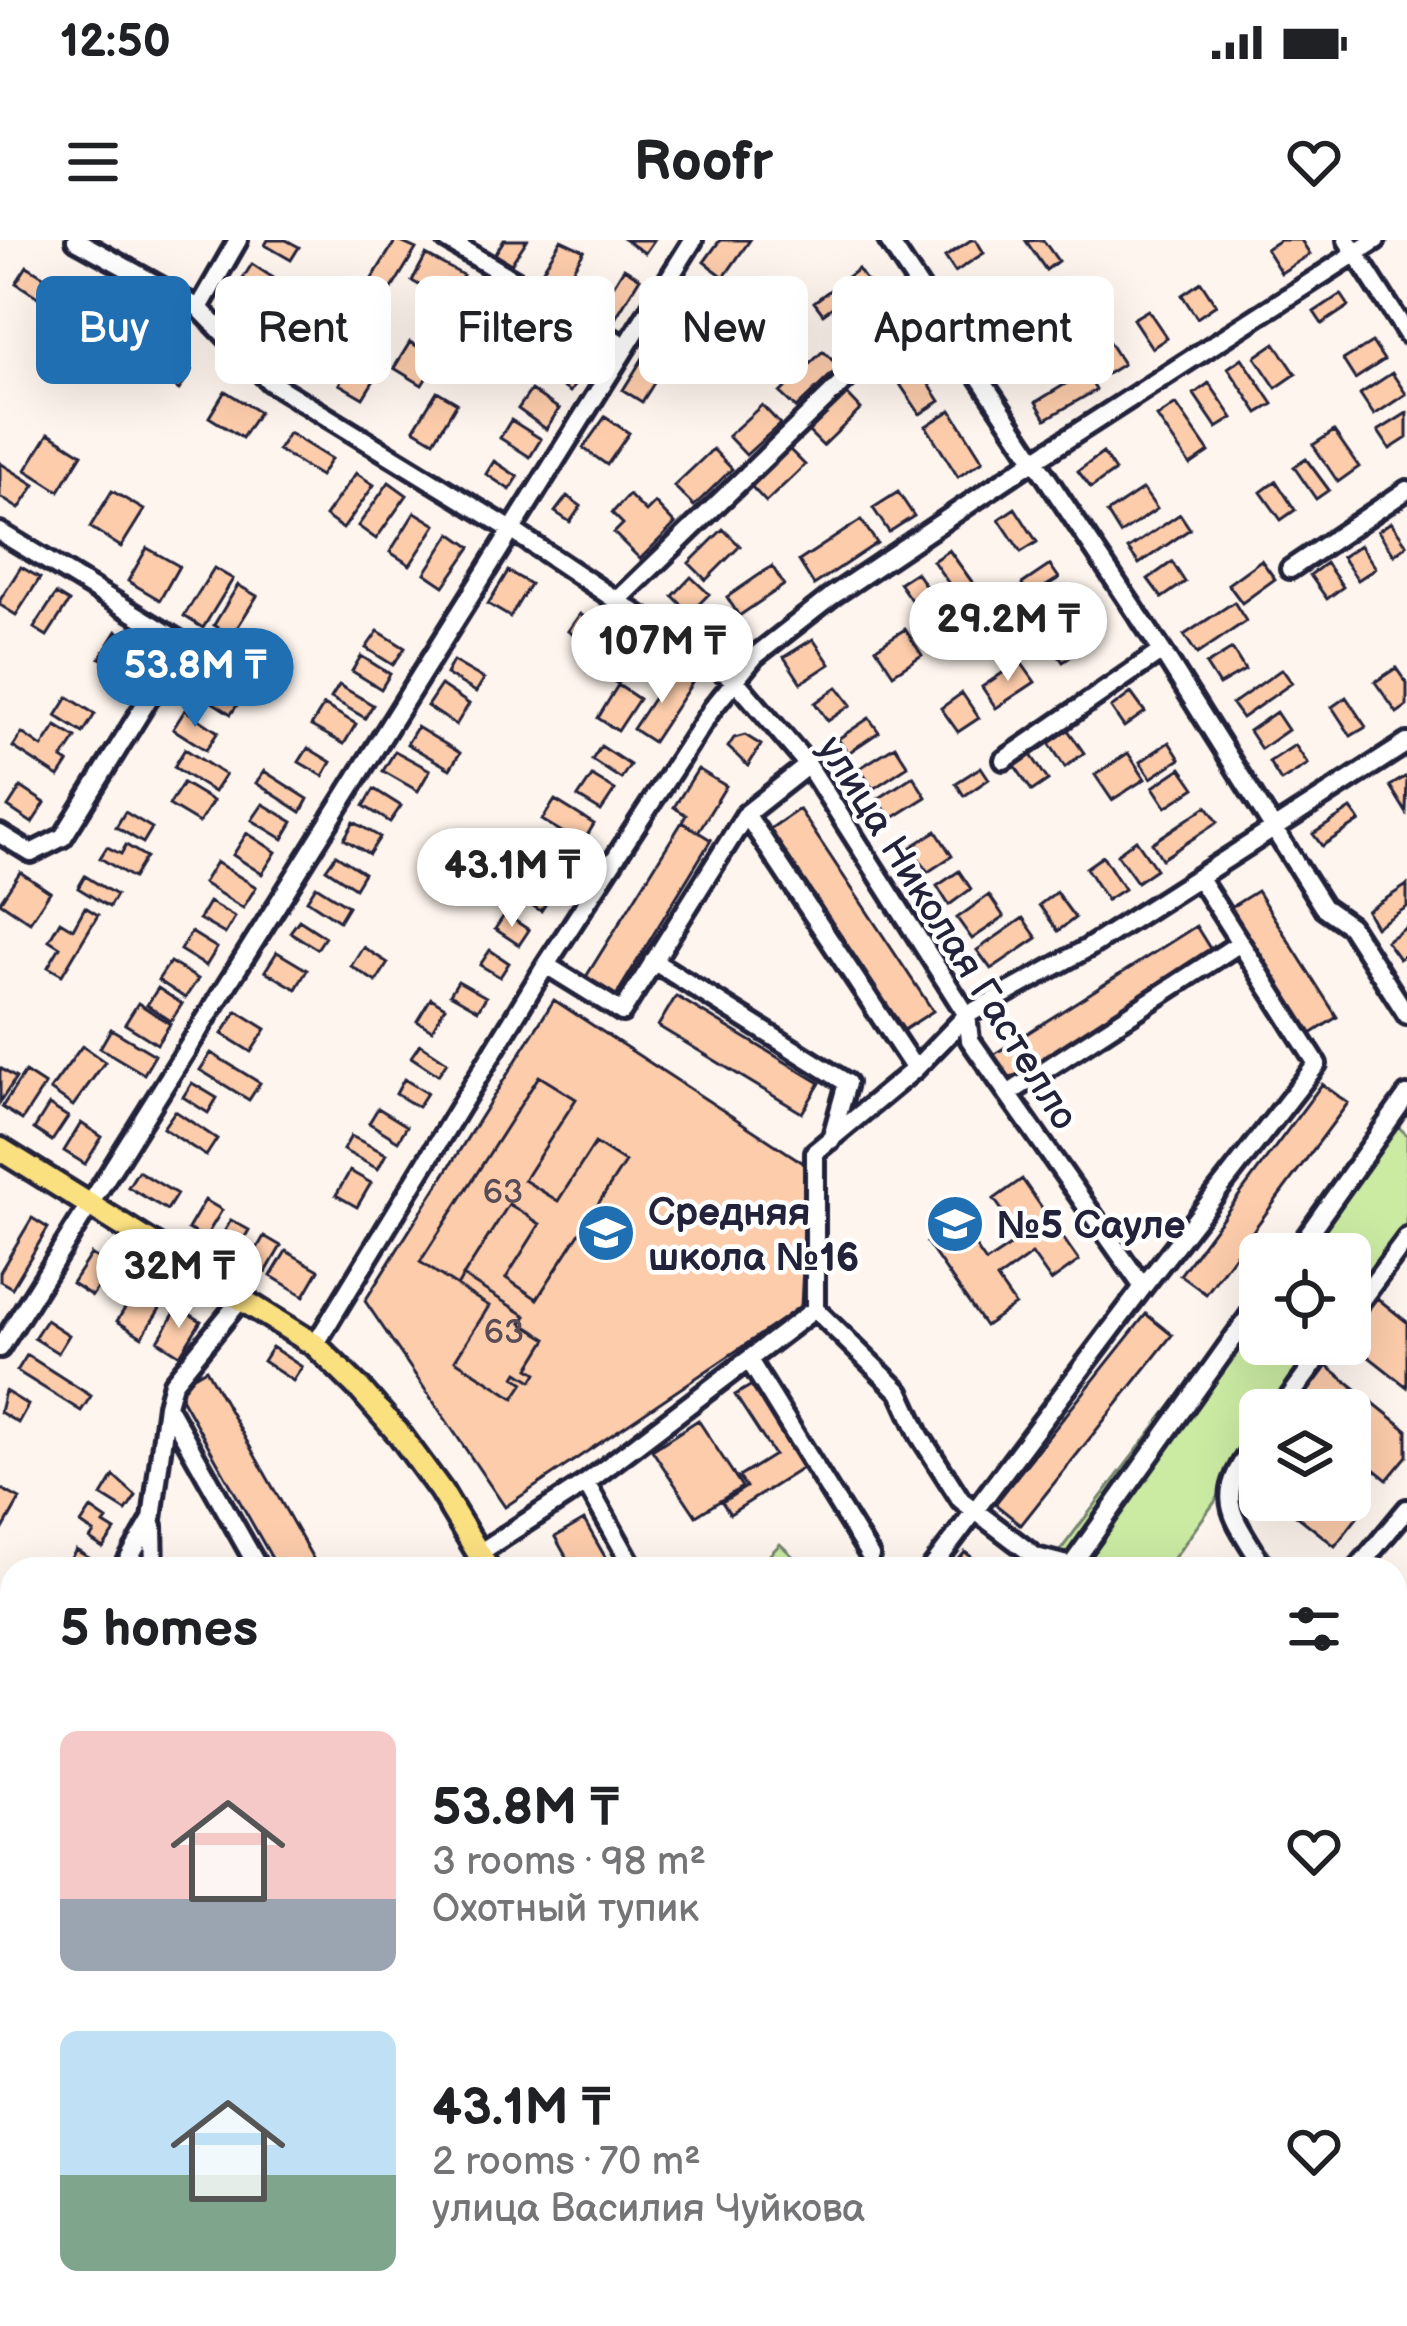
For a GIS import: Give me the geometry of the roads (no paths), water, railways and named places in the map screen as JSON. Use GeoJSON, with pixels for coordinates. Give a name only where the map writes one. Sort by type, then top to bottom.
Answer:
{"type":"FeatureCollection","features":[{"type":"Feature","properties":{"kind":"main road"},"geometry":{"type":"LineString","coordinates":[[0,1149],[315,1345],[400,1436],[482,1557]]}},
{"type":"Feature","properties":{"kind":"street","name":"улица Николая Гастелло"},"geometry":{"type":"LineString","coordinates":[[76,240],[199,308],[270,382],[510,529],[735,680],[808,765],[968,1016],[970,1040],[1143,1287]]}},
{"type":"Feature","properties":{"kind":"street"},"geometry":{"type":"LineString","coordinates":[[199,308],[238,240]]}},
{"type":"Feature","properties":{"kind":"street"},"geometry":{"type":"LineString","coordinates":[[447,240],[625,346]]}},
{"type":"Feature","properties":{"kind":"street"},"geometry":{"type":"LineString","coordinates":[[0,1348],[693,240]]}},
{"type":"Feature","properties":{"kind":"street"},"geometry":{"type":"LineString","coordinates":[[887,240],[912,276]]}},
{"type":"Feature","properties":{"kind":"street"},"geometry":{"type":"LineString","coordinates":[[315,1345],[546,965],[712,709],[755,656],[832,596],[1351,247],[1376,240]]}},
{"type":"Feature","properties":{"kind":"street"},"geometry":{"type":"LineString","coordinates":[[1351,247],[1407,334]]}},
{"type":"Feature","properties":{"kind":"street"},"geometry":{"type":"LineString","coordinates":[[618,600],[841,384]]}},
{"type":"Feature","properties":{"kind":"street"},"geometry":{"type":"LineString","coordinates":[[983,384],[1162,651],[1323,907],[1350,926],[1407,1015]]}},
{"type":"Feature","properties":{"kind":"street"},"geometry":{"type":"LineString","coordinates":[[1290,569],[1407,490]]}},
{"type":"Feature","properties":{"kind":"street"},"geometry":{"type":"LineString","coordinates":[[0,532],[183,643],[63,837],[31,854],[0,834]]}},
{"type":"Feature","properties":{"kind":"street"},"geometry":{"type":"LineString","coordinates":[[1004,760],[1162,651]]}},
{"type":"Feature","properties":{"kind":"street"},"geometry":{"type":"LineString","coordinates":[[1036,1557],[961,1500],[920,1436],[900,1392],[815,1309],[815,1152],[915,1069],[968,1016],[1088,948],[1407,743]]}},
{"type":"Feature","properties":{"kind":"street"},"geometry":{"type":"LineString","coordinates":[[546,965],[622,1012],[746,814],[808,765]]}},
{"type":"Feature","properties":{"kind":"street"},"geometry":{"type":"LineString","coordinates":[[746,814],[915,1069]]}},
{"type":"Feature","properties":{"kind":"street"},"geometry":{"type":"LineString","coordinates":[[940,1557],[1317,1064],[1199,878]]}},
{"type":"Feature","properties":{"kind":"street"},"geometry":{"type":"LineString","coordinates":[[1008,1094],[1240,943]]}},
{"type":"Feature","properties":{"kind":"street"},"geometry":{"type":"LineString","coordinates":[[653,962],[847,1083],[830,1140]]}},
{"type":"Feature","properties":{"kind":"street"},"geometry":{"type":"LineString","coordinates":[[1309,1233],[1407,1095]]}},
{"type":"Feature","properties":{"kind":"street"},"geometry":{"type":"LineString","coordinates":[[1371,1287],[1407,1238]]}},
{"type":"Feature","properties":{"kind":"street"},"geometry":{"type":"LineString","coordinates":[[154,1557],[152,1520],[173,1383],[242,1298]]}},
{"type":"Feature","properties":{"kind":"street"},"geometry":{"type":"LineString","coordinates":[[489,1557],[815,1309]]}},
{"type":"Feature","properties":{"kind":"street"},"geometry":{"type":"LineString","coordinates":[[1077,1557],[1239,1330]]}},
{"type":"Feature","properties":{"kind":"street"},"geometry":{"type":"LineString","coordinates":[[749,1360],[870,1556]]}},
{"type":"Feature","properties":{"kind":"street"},"geometry":{"type":"LineString","coordinates":[[166,1406],[252,1557]]}},
{"type":"Feature","properties":{"kind":"street"},"geometry":{"type":"LineString","coordinates":[[1239,1464],[1228,1498],[1234,1518],[1258,1557]]}},
{"type":"Feature","properties":{"kind":"street"},"geometry":{"type":"LineString","coordinates":[[586,1483],[627,1557]]}},
{"type":"Feature","properties":{"kind":"street"},"geometry":{"type":"LineString","coordinates":[[1368,1557],[1407,1509]]}},
{"type":"Feature","properties":{"kind":"street"},"geometry":{"type":"LineString","coordinates":[[132,1557],[152,1520]]}},
{"type":"Feature","properties":{"kind":"place","name":"№5 Сауле"},"geometry":{"type":"Point","coordinates":[955,1224]}},
{"type":"Feature","properties":{"kind":"place","name":"Средняя школа №16"},"geometry":{"type":"Point","coordinates":[606,1233]}}]}
